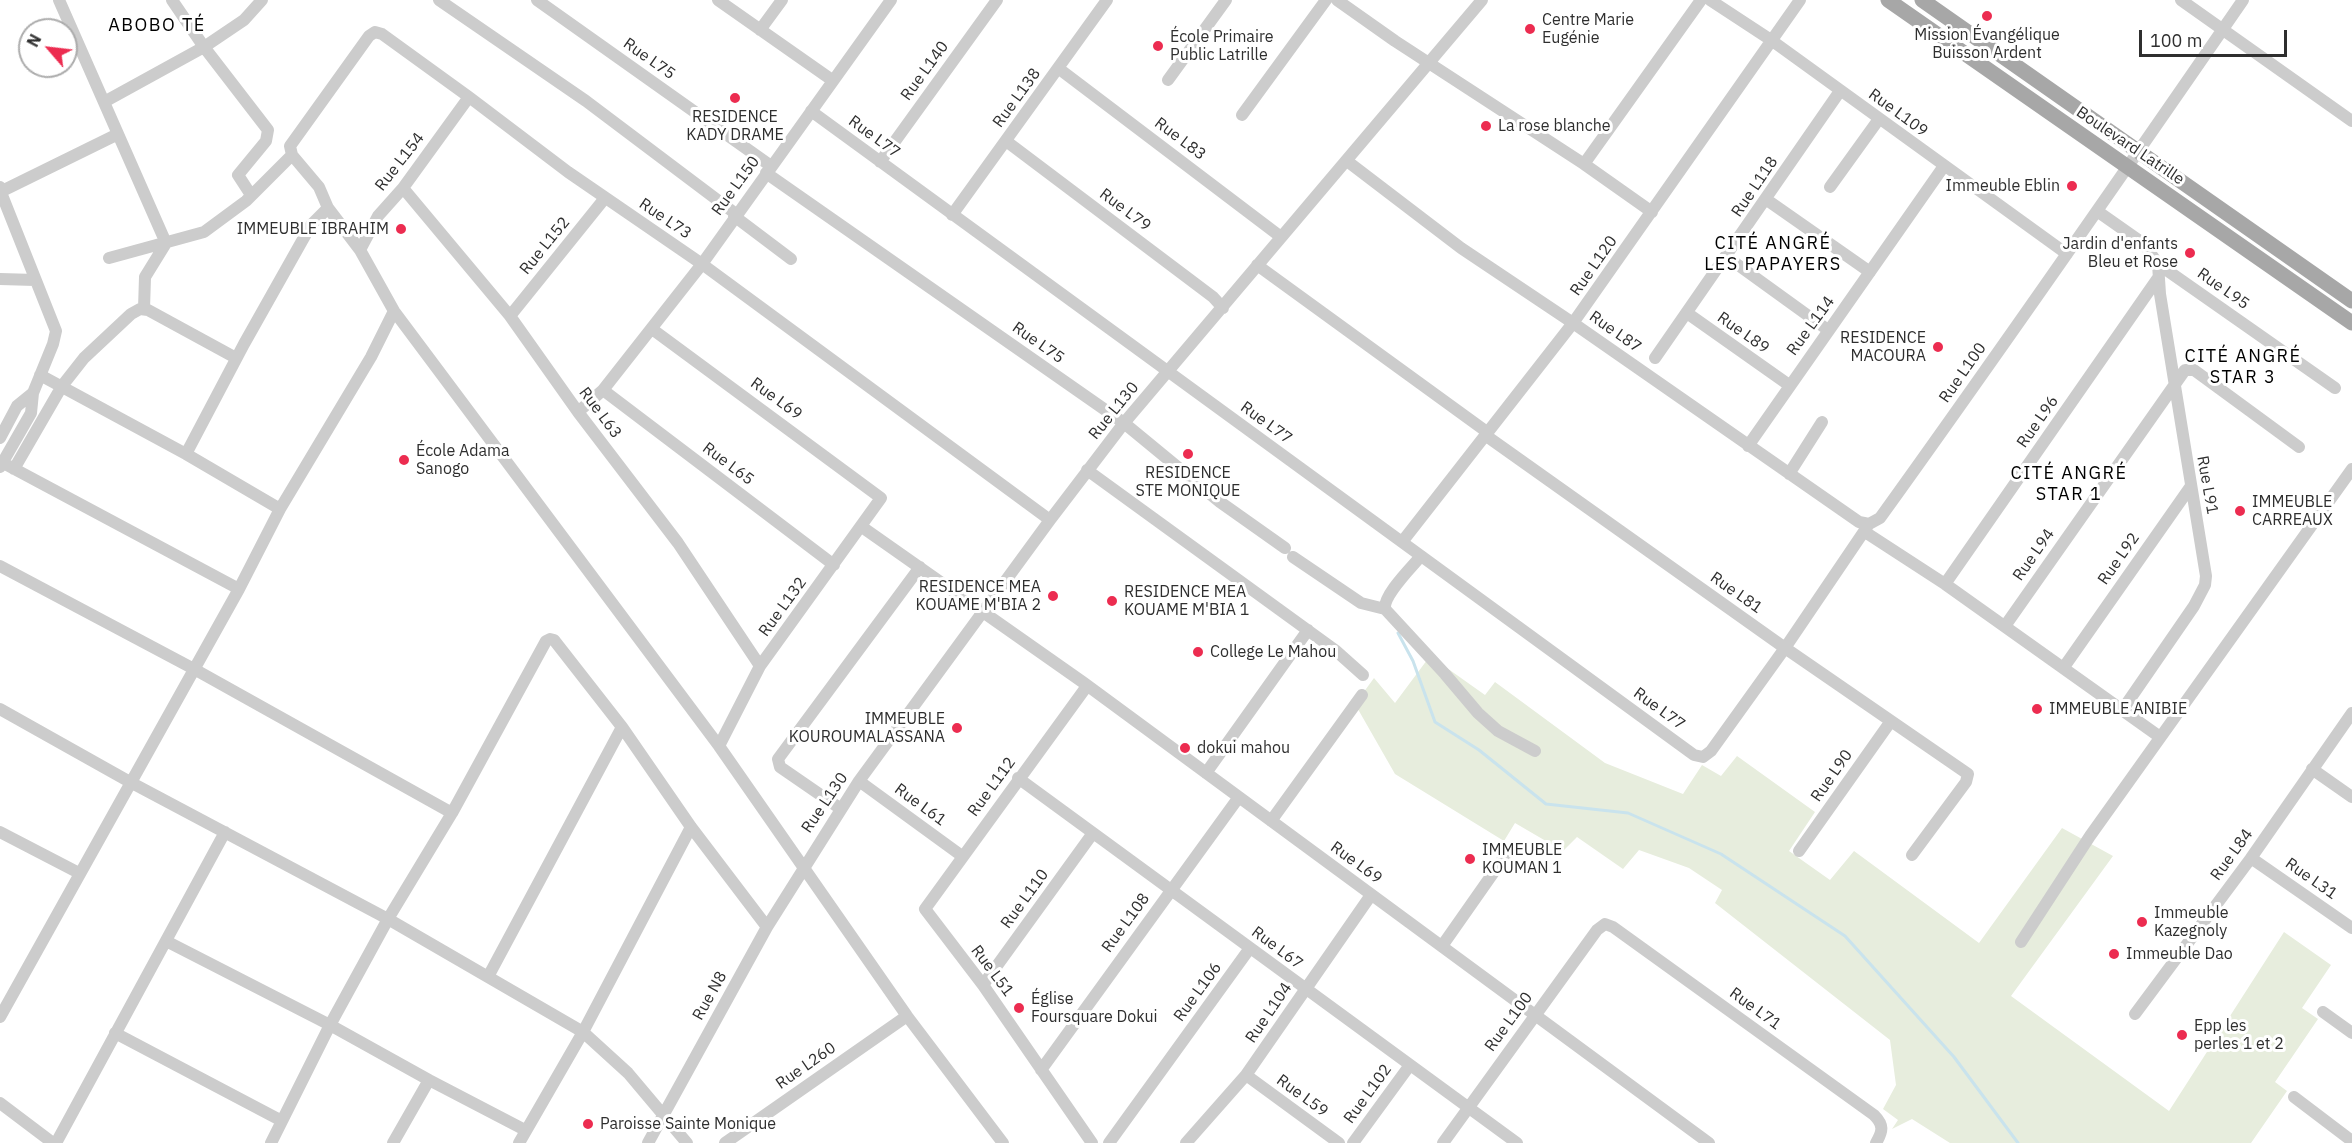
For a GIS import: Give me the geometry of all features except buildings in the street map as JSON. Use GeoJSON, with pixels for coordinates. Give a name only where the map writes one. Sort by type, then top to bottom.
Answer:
{"type":"FeatureCollection","features":[{"type":"Feature","properties":{"kind":"main road","name":"Boulevard Latrille"},"geometry":{"type":"LineString","coordinates":[[1888,0],[2352,323]]}},
{"type":"Feature","properties":{"kind":"main road","name":"Boulevard Latrille"},"geometry":{"type":"LineString","coordinates":[[1922,0],[2352,301]]}},
{"type":"Feature","properties":{"kind":"street"},"geometry":{"type":"LineString","coordinates":[[58,0],[166,243]]}},
{"type":"Feature","properties":{"kind":"street"},"geometry":{"type":"LineString","coordinates":[[172,0],[204,47],[268,130],[266,141],[238,174],[251,195]]}},
{"type":"Feature","properties":{"kind":"street"},"geometry":{"type":"LineString","coordinates":[[104,102],[204,47],[244,20],[262,0]]}},
{"type":"Feature","properties":{"kind":"street"},"geometry":{"type":"LineString","coordinates":[[439,0],[586,100],[790,259]]}},
{"type":"Feature","properties":{"kind":"street","name":"Rue L75"},"geometry":{"type":"LineString","coordinates":[[537,0],[768,169],[1124,423],[1220,502],[1289,552],[1361,603],[1385,609]]}},
{"type":"Feature","properties":{"kind":"street"},"geometry":{"type":"LineString","coordinates":[[718,0],[832,80]]}},
{"type":"Feature","properties":{"kind":"street"},"geometry":{"type":"LineString","coordinates":[[760,30],[782,0]]}},
{"type":"Feature","properties":{"kind":"street","name":"Rue L150"},"geometry":{"type":"LineString","coordinates":[[578,412],[603,390],[702,264],[891,0]]}},
{"type":"Feature","properties":{"kind":"street","name":"Rue L140"},"geometry":{"type":"LineString","coordinates":[[880,162],[997,0]]}},
{"type":"Feature","properties":{"kind":"street","name":"Rue L138"},"geometry":{"type":"LineString","coordinates":[[952,215],[1107,0]]}},
{"type":"Feature","properties":{"kind":"street"},"geometry":{"type":"LineString","coordinates":[[1168,80],[1226,0]]}},
{"type":"Feature","properties":{"kind":"street"},"geometry":{"type":"LineString","coordinates":[[1242,115],[1326,0]]}},
{"type":"Feature","properties":{"kind":"street"},"geometry":{"type":"LineString","coordinates":[[1337,0],[1395,41],[1431,62],[1584,164],[1652,212]]}},
{"type":"Feature","properties":{"kind":"street","name":"Rue L130"},"geometry":{"type":"LineString","coordinates":[[803,866],[859,781],[1087,470],[1167,371],[1482,0]]}},
{"type":"Feature","properties":{"kind":"street"},"geometry":{"type":"LineString","coordinates":[[1584,164],[1701,0]]}},
{"type":"Feature","properties":{"kind":"street","name":"Rue L109"},"geometry":{"type":"LineString","coordinates":[[1710,0],[1771,40],[1840,91],[1877,122],[1944,166],[2067,254]]}},
{"type":"Feature","properties":{"kind":"street","name":"Rue L120"},"geometry":{"type":"LineString","coordinates":[[1402,542],[1574,323],[1800,0]]}},
{"type":"Feature","properties":{"kind":"street"},"geometry":{"type":"LineString","coordinates":[[2181,0],[2352,121]]}},
{"type":"Feature","properties":{"kind":"street","name":"Rue L100"},"geometry":{"type":"LineString","coordinates":[[1703,757],[1711,751],[1785,648],[1867,528],[1880,518],[2140,152],[2243,0]]}},
{"type":"Feature","properties":{"kind":"street","name":"Rue L73"},"geometry":{"type":"LineString","coordinates":[[291,150],[369,36],[375,32],[382,34],[568,172],[702,264],[1050,520]]}},
{"type":"Feature","properties":{"kind":"street","name":"Rue L83"},"geometry":{"type":"LineString","coordinates":[[1058,68],[1281,237]]}},
{"type":"Feature","properties":{"kind":"street","name":"Rue L118"},"geometry":{"type":"LineString","coordinates":[[1655,358],[1767,200],[1840,91]]}},
{"type":"Feature","properties":{"kind":"street","name":"Rue L154"},"geometry":{"type":"LineString","coordinates":[[360,250],[378,216],[403,188],[469,97]]}},
{"type":"Feature","properties":{"kind":"street","name":"Rue L77"},"geometry":{"type":"LineString","coordinates":[[811,111],[1694,755],[1703,757]]}},
{"type":"Feature","properties":{"kind":"street"},"geometry":{"type":"LineString","coordinates":[[1830,187],[1877,122]]}},
{"type":"Feature","properties":{"kind":"street"},"geometry":{"type":"LineString","coordinates":[[118,134],[1,190],[56,331],[33,393],[31,412],[1,465],[14,469],[239,589]]}},
{"type":"Feature","properties":{"kind":"street","name":"Rue L79"},"geometry":{"type":"LineString","coordinates":[[1006,141],[1213,297],[1222,308]]}},
{"type":"Feature","properties":{"kind":"street"},"geometry":{"type":"LineString","coordinates":[[109,258],[204,232],[225,218],[251,195],[291,150],[319,187],[328,208],[360,250],[394,311],[719,746],[907,1016],[1003,1143]]}},
{"type":"Feature","properties":{"kind":"street","name":"Rue L87"},"geometry":{"type":"LineString","coordinates":[[1347,161],[1461,248],[1574,323],[1859,522],[2160,737]]}},
{"type":"Feature","properties":{"kind":"street","name":"Rue L114"},"geometry":{"type":"LineString","coordinates":[[1748,446],[1785,383],[1828,330],[1865,269],[1944,166]]}},
{"type":"Feature","properties":{"kind":"street","name":"Rue L63"},"geometry":{"type":"LineString","coordinates":[[403,188],[510,316],[578,412],[678,543],[760,666]]}},
{"type":"Feature","properties":{"kind":"street","name":"Rue L152"},"geometry":{"type":"LineString","coordinates":[[510,316],[605,198]]}},
{"type":"Feature","properties":{"kind":"street"},"geometry":{"type":"LineString","coordinates":[[1767,200],[1865,269]]}},
{"type":"Feature","properties":{"kind":"street"},"geometry":{"type":"LineString","coordinates":[[186,453],[236,358],[311,225],[328,208]]}},
{"type":"Feature","properties":{"kind":"street","name":"Rue L95"},"geometry":{"type":"LineString","coordinates":[[2097,211],[2144,244],[2158,264],[2335,388]]}},
{"type":"Feature","properties":{"kind":"street"},"geometry":{"type":"LineString","coordinates":[[144,309],[145,277],[166,243]]}},
{"type":"Feature","properties":{"kind":"street"},"geometry":{"type":"LineString","coordinates":[[1727,257],[1828,330]]}},
{"type":"Feature","properties":{"kind":"street","name":"Rue L91"},"geometry":{"type":"LineString","coordinates":[[2123,709],[2194,606],[2205,585],[2205,567],[2174,386],[2158,279],[2158,264]]}},
{"type":"Feature","properties":{"kind":"street","name":"Rue L81"},"geometry":{"type":"LineString","coordinates":[[1257,265],[1785,648],[1965,771],[1968,776],[1966,782],[1912,855]]}},
{"type":"Feature","properties":{"kind":"street"},"geometry":{"type":"LineString","coordinates":[[0,279],[35,280]]}},
{"type":"Feature","properties":{"kind":"street","name":"Rue L96"},"geometry":{"type":"LineString","coordinates":[[1945,584],[2158,279]]}},
{"type":"Feature","properties":{"kind":"street"},"geometry":{"type":"LineString","coordinates":[[14,469],[62,386],[84,358],[131,314],[140,309],[148,310],[236,358]]}},
{"type":"Feature","properties":{"kind":"street"},"geometry":{"type":"LineString","coordinates":[[0,1017],[239,589],[280,509],[371,357],[394,311]]}},
{"type":"Feature","properties":{"kind":"street","name":"Rue L89"},"geometry":{"type":"LineString","coordinates":[[1687,314],[1785,383]]}},
{"type":"Feature","properties":{"kind":"street","name":"Rue L69"},"geometry":{"type":"LineString","coordinates":[[652,329],[879,495]]}},
{"type":"Feature","properties":{"kind":"street","name":"Rue L94"},"geometry":{"type":"LineString","coordinates":[[2004,626],[2185,370],[2194,370],[2299,447]]}},
{"type":"Feature","properties":{"kind":"street"},"geometry":{"type":"LineString","coordinates":[[40,375],[186,453],[280,509]]}},
{"type":"Feature","properties":{"kind":"street","name":"Rue L65"},"geometry":{"type":"LineString","coordinates":[[603,390],[834,565]]}},
{"type":"Feature","properties":{"kind":"street"},"geometry":{"type":"LineString","coordinates":[[0,438],[17,406],[33,393]]}},
{"type":"Feature","properties":{"kind":"street"},"geometry":{"type":"LineString","coordinates":[[1789,474],[1822,422]]}},
{"type":"Feature","properties":{"kind":"street"},"geometry":{"type":"LineString","coordinates":[[2021,942],[2090,836],[2352,469]]}},
{"type":"Feature","properties":{"kind":"street"},"geometry":{"type":"LineString","coordinates":[[1087,470],[1308,630],[1363,675]]}},
{"type":"Feature","properties":{"kind":"street","name":"Rue L92"},"geometry":{"type":"LineString","coordinates":[[2064,668],[2191,486]]}},
{"type":"Feature","properties":{"kind":"street","name":"Rue L132"},"geometry":{"type":"LineString","coordinates":[[719,746],[760,666],[881,501],[879,495]]}},
{"type":"Feature","properties":{"kind":"street","name":"Rue L69"},"geometry":{"type":"LineString","coordinates":[[862,527],[1087,686],[1709,1143]]}},
{"type":"Feature","properties":{"kind":"street"},"geometry":{"type":"LineString","coordinates":[[1421,556],[1388,596],[1384,604],[1385,609],[1478,713],[1498,731],[1535,751]]}},
{"type":"Feature","properties":{"kind":"street"},"geometry":{"type":"LineString","coordinates":[[0,566],[194,669],[452,813]]}},
{"type":"Feature","properties":{"kind":"street"},"geometry":{"type":"LineString","coordinates":[[841,809],[780,766],[778,759],[920,567]]}},
{"type":"Feature","properties":{"kind":"street"},"geometry":{"type":"LineString","coordinates":[[1206,773],[1308,630]]}},
{"type":"Feature","properties":{"kind":"street"},"geometry":{"type":"LineString","coordinates":[[272,1143],[330,1025],[388,919],[452,813],[546,641],[550,639],[554,640],[622,727],[691,827],[767,927]]}},
{"type":"Feature","properties":{"kind":"street","name":"Rue L112"},"geometry":{"type":"LineString","coordinates":[[925,909],[1087,686]]}},
{"type":"Feature","properties":{"kind":"street"},"geometry":{"type":"LineString","coordinates":[[1271,821],[1362,695]]}},
{"type":"Feature","properties":{"kind":"street"},"geometry":{"type":"LineString","coordinates":[[0,709],[130,782],[388,919],[489,975],[583,1032],[628,1073],[687,1143]]}},
{"type":"Feature","properties":{"kind":"street","name":"Rue L84"},"geometry":{"type":"LineString","coordinates":[[2135,1014],[2251,858],[2352,713]]}},
{"type":"Feature","properties":{"kind":"street","name":"Rue L90"},"geometry":{"type":"LineString","coordinates":[[1799,851],[1891,721]]}},
{"type":"Feature","properties":{"kind":"street"},"geometry":{"type":"LineString","coordinates":[[489,975],[622,727]]}},
{"type":"Feature","properties":{"kind":"street"},"geometry":{"type":"LineString","coordinates":[[2312,769],[2352,797]]}},
{"type":"Feature","properties":{"kind":"street","name":"Rue L67"},"geometry":{"type":"LineString","coordinates":[[1018,778],[1517,1143]]}},
{"type":"Feature","properties":{"kind":"street","name":"Rue L61"},"geometry":{"type":"LineString","coordinates":[[859,781],[962,856]]}},
{"type":"Feature","properties":{"kind":"street","name":"Rue L108"},"geometry":{"type":"LineString","coordinates":[[1041,1070],[1239,797]]}},
{"type":"Feature","properties":{"kind":"street"},"geometry":{"type":"LineString","coordinates":[[519,1143],[583,1032],[691,827]]}},
{"type":"Feature","properties":{"kind":"street"},"geometry":{"type":"LineString","coordinates":[[0,832],[79,873]]}},
{"type":"Feature","properties":{"kind":"street"},"geometry":{"type":"LineString","coordinates":[[0,1103],[55,1143],[225,832]]}},
{"type":"Feature","properties":{"kind":"street","name":"Rue L110"},"geometry":{"type":"LineString","coordinates":[[983,985],[1094,833]]}},
{"type":"Feature","properties":{"kind":"street"},"geometry":{"type":"LineString","coordinates":[[1442,946],[1510,849]]}},
{"type":"Feature","properties":{"kind":"street","name":"Rue L31"},"geometry":{"type":"LineString","coordinates":[[2251,858],[2352,928]]}},
{"type":"Feature","properties":{"kind":"street","name":"Rue N8"},"geometry":{"type":"LineString","coordinates":[[648,1143],[803,866]]}},
{"type":"Feature","properties":{"kind":"street","name":"Rue L104"},"geometry":{"type":"LineString","coordinates":[[1186,1143],[1246,1075],[1371,895]]}},
{"type":"Feature","properties":{"kind":"street","name":"Rue L51"},"geometry":{"type":"LineString","coordinates":[[925,909],[926,914],[983,985],[1092,1143]]}},
{"type":"Feature","properties":{"kind":"street","name":"Rue L100"},"geometry":{"type":"LineString","coordinates":[[1443,1143],[1597,930],[1605,924]]}},
{"type":"Feature","properties":{"kind":"street","name":"Rue L71"},"geometry":{"type":"LineString","coordinates":[[1605,924],[1613,927],[1874,1115],[1882,1125],[1882,1131],[1876,1143]]}},
{"type":"Feature","properties":{"kind":"street"},"geometry":{"type":"LineString","coordinates":[[166,941],[330,1025],[525,1130]]}},
{"type":"Feature","properties":{"kind":"street","name":"Rue L106"},"geometry":{"type":"LineString","coordinates":[[1109,1143],[1250,948]]}},
{"type":"Feature","properties":{"kind":"street"},"geometry":{"type":"LineString","coordinates":[[2324,1012],[2352,1033]]}},
{"type":"Feature","properties":{"kind":"street","name":"Rue L260"},"geometry":{"type":"LineString","coordinates":[[725,1143],[907,1016]]}},
{"type":"Feature","properties":{"kind":"street"},"geometry":{"type":"LineString","coordinates":[[115,1033],[282,1121]]}},
{"type":"Feature","properties":{"kind":"street","name":"Rue L102"},"geometry":{"type":"LineString","coordinates":[[1353,1143],[1410,1065]]}},
{"type":"Feature","properties":{"kind":"street","name":"Rue L59"},"geometry":{"type":"LineString","coordinates":[[1246,1075],[1339,1143]]}},
{"type":"Feature","properties":{"kind":"street"},"geometry":{"type":"LineString","coordinates":[[393,1143],[429,1080]]}},
{"type":"Feature","properties":{"kind":"street"},"geometry":{"type":"LineString","coordinates":[[2294,1097],[2352,1141]]}},
{"type":"Feature","properties":{"kind":"green space"},"geometry":{"type":"Polygon","coordinates":[[[1430,656],[1485,695],[1495,682],[1605,763],[1683,794],[1702,765],[1721,776],[1737,756],[1815,812],[1789,851],[1830,880],[1854,851],[1979,943],[2062,828],[2113,856],[2011,996],[2169,1111],[2284,932],[2331,965],[2302,1008],[2318,1019],[2275,1082],[2287,1091],[2251,1143],[1950,1143],[1912,1119],[1892,1129],[1898,1120],[1883,1109],[1896,1085],[1890,1040],[1715,903],[1722,890],[1689,868],[1639,850],[1623,869],[1577,837],[1563,851],[1515,823],[1504,841],[1395,774],[1355,704],[1374,678],[1395,703],[1430,656]]]}},
{"type":"Feature","properties":{"kind":"waterway"},"geometry":{"type":"LineString","coordinates":[[1398,633],[1413,661],[1435,722],[1479,750],[1546,804],[1628,813],[1721,854],[1845,936],[1954,1057],[2018,1143]]}},
{"type":"Feature","properties":{"kind":"place","name":"Mission Évangélique Buisson Ardent"},"geometry":{"type":"Point","coordinates":[1987,16]}},
{"type":"Feature","properties":{"kind":"place","name":"Centre Marie Eugénie"},"geometry":{"type":"Point","coordinates":[1530,29]}},
{"type":"Feature","properties":{"kind":"place","name":"École Primaire Public Latrille"},"geometry":{"type":"Point","coordinates":[1158,46]}},
{"type":"Feature","properties":{"kind":"place","name":"RESIDENCE KADY DRAME"},"geometry":{"type":"Point","coordinates":[735,98]}},
{"type":"Feature","properties":{"kind":"place","name":"La rose blanche"},"geometry":{"type":"Point","coordinates":[1486,126]}},
{"type":"Feature","properties":{"kind":"place","name":"Immeuble Eblin"},"geometry":{"type":"Point","coordinates":[2072,186]}},
{"type":"Feature","properties":{"kind":"place","name":"IMMEUBLE IBRAHIM"},"geometry":{"type":"Point","coordinates":[401,229]}},
{"type":"Feature","properties":{"kind":"place","name":"Jardin d'enfants Bleu et Rose"},"geometry":{"type":"Point","coordinates":[2190,253]}},
{"type":"Feature","properties":{"kind":"place","name":"RESIDENCE MACOURA"},"geometry":{"type":"Point","coordinates":[1938,347]}},
{"type":"Feature","properties":{"kind":"place","name":"RESIDENCE STE MONIQUE"},"geometry":{"type":"Point","coordinates":[1188,454]}},
{"type":"Feature","properties":{"kind":"place","name":"École Adama Sanogo"},"geometry":{"type":"Point","coordinates":[404,460]}},
{"type":"Feature","properties":{"kind":"place","name":"IMMEUBLE CARREAUX"},"geometry":{"type":"Point","coordinates":[2240,511]}},
{"type":"Feature","properties":{"kind":"place","name":"RESIDENCE MEA KOUAME M'BIA 2"},"geometry":{"type":"Point","coordinates":[1053,596]}},
{"type":"Feature","properties":{"kind":"place","name":"RESIDENCE MEA KOUAME M'BIA 1"},"geometry":{"type":"Point","coordinates":[1112,601]}},
{"type":"Feature","properties":{"kind":"place","name":"College Le Mahou"},"geometry":{"type":"Point","coordinates":[1198,652]}},
{"type":"Feature","properties":{"kind":"place","name":"IMMEUBLE ANIBIE"},"geometry":{"type":"Point","coordinates":[2037,709]}},
{"type":"Feature","properties":{"kind":"place","name":"IMMEUBLE KOUROUMALASSANA"},"geometry":{"type":"Point","coordinates":[957,728]}},
{"type":"Feature","properties":{"kind":"place","name":"dokui mahou"},"geometry":{"type":"Point","coordinates":[1185,748]}},
{"type":"Feature","properties":{"kind":"place","name":"IMMEUBLE KOUMAN 1"},"geometry":{"type":"Point","coordinates":[1470,859]}},
{"type":"Feature","properties":{"kind":"place","name":"Immeuble Kazegnoly"},"geometry":{"type":"Point","coordinates":[2142,922]}},
{"type":"Feature","properties":{"kind":"place","name":"Immeuble Dao"},"geometry":{"type":"Point","coordinates":[2114,954]}},
{"type":"Feature","properties":{"kind":"place","name":"Église Foursquare Dokui"},"geometry":{"type":"Point","coordinates":[1019,1008]}},
{"type":"Feature","properties":{"kind":"place","name":"Epp les perles 1 et 2"},"geometry":{"type":"Point","coordinates":[2182,1035]}},
{"type":"Feature","properties":{"kind":"place","name":"Paroisse Sainte Monique"},"geometry":{"type":"Point","coordinates":[588,1124]}},
{"type":"Feature","properties":{"kind":"district","name":"ABOBO TÉ"},"geometry":{"type":"Point","coordinates":[157,26]}},
{"type":"Feature","properties":{"kind":"district","name":"CITÉ ANGRÉ LES PAPAYERS"},"geometry":{"type":"Point","coordinates":[1773,254]}},
{"type":"Feature","properties":{"kind":"district","name":"CITÉ ANGRÉ STAR 3"},"geometry":{"type":"Point","coordinates":[2243,367]}},
{"type":"Feature","properties":{"kind":"district","name":"CITÉ ANGRÉ STAR 1"},"geometry":{"type":"Point","coordinates":[2069,484]}}]}
